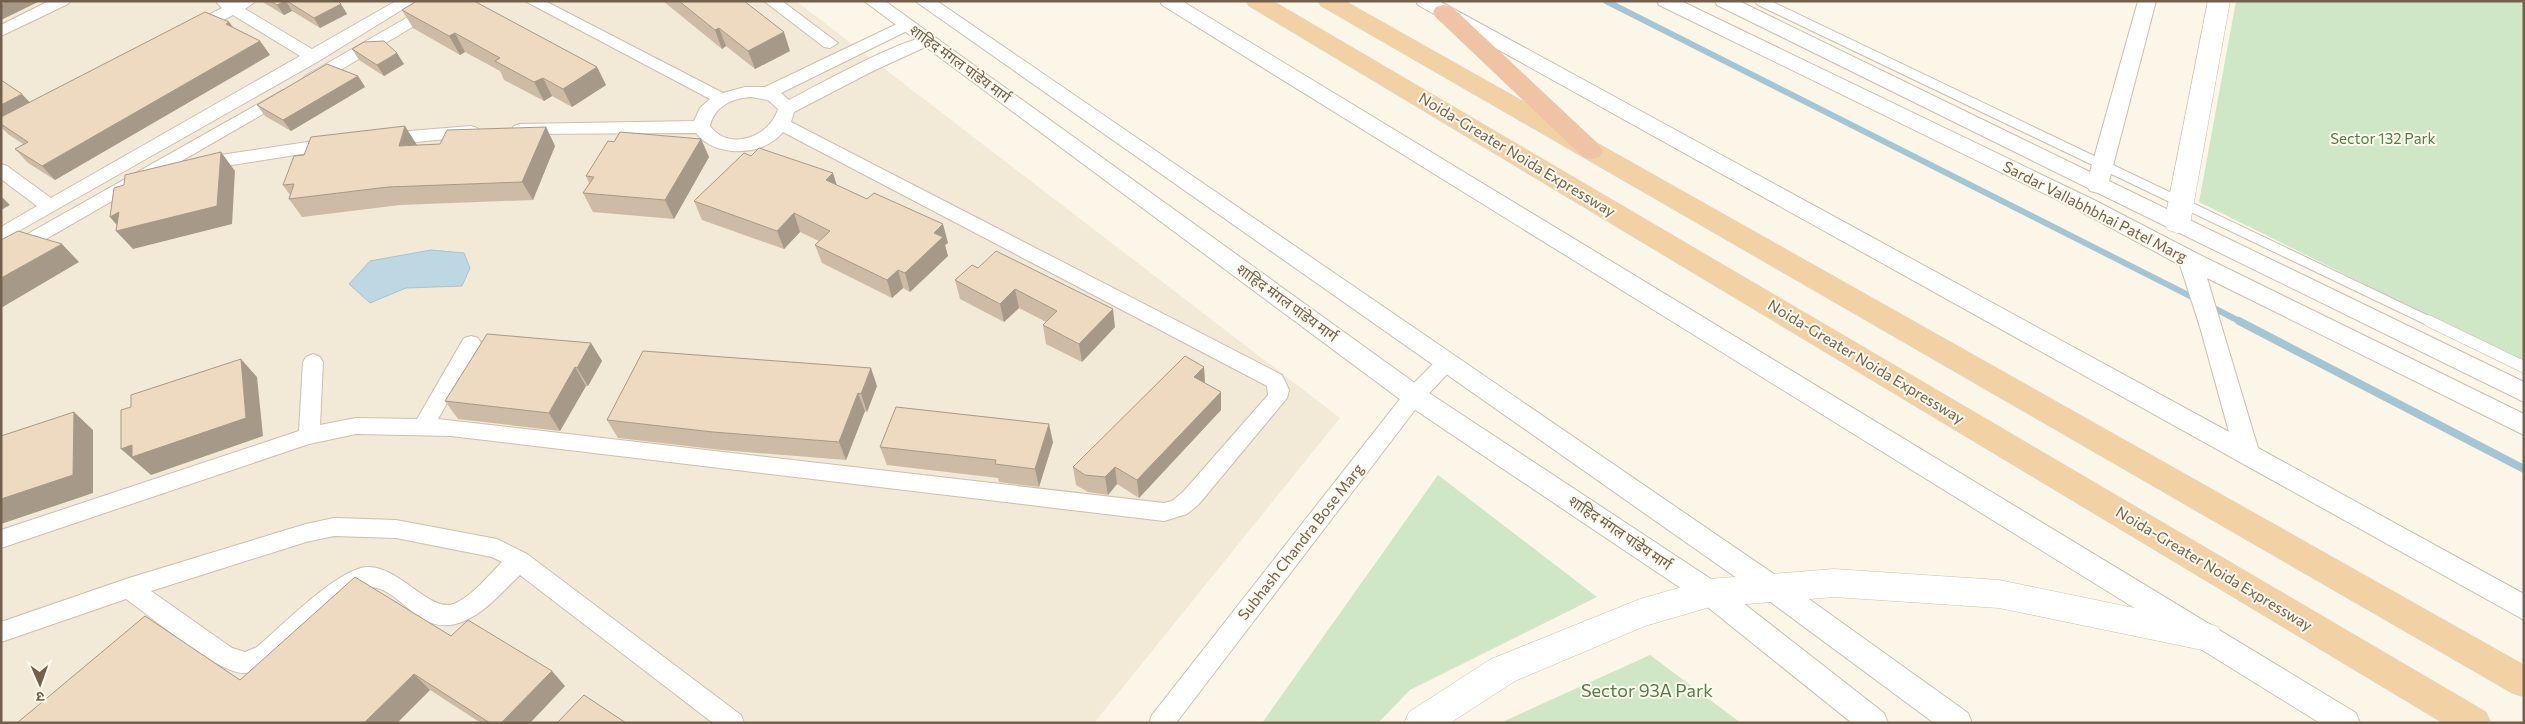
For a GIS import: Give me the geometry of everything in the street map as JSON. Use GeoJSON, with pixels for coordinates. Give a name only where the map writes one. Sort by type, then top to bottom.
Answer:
{"type":"FeatureCollection","features":[{"type":"Feature","properties":{"kind":"highway","name":"Noida-Greater Noida Expressway"},"geometry":{"type":"LineString","coordinates":[[1258,1],[2474,723]]}},
{"type":"Feature","properties":{"kind":"highway"},"geometry":{"type":"LineString","coordinates":[[1329,1],[2524,682]]}},
{"type":"Feature","properties":{"kind":"highway"},"geometry":{"type":"LineString","coordinates":[[1435,6],[1591,151]]}},
{"type":"Feature","properties":{"kind":"main road"},"geometry":{"type":"LineString","coordinates":[[2177,224],[2219,1]]}},
{"type":"Feature","properties":{"kind":"main road"},"geometry":{"type":"LineString","coordinates":[[1421,723],[1503,670],[1640,612],[1710,593],[1834,583],[1999,594],[2070,607],[2207,637]]}},
{"type":"Feature","properties":{"kind":"street"},"geometry":{"type":"LineString","coordinates":[[1,31],[62,1]]}},
{"type":"Feature","properties":{"kind":"street"},"geometry":{"type":"LineString","coordinates":[[182,36],[228,5],[248,1]]}},
{"type":"Feature","properties":{"kind":"street"},"geometry":{"type":"LineString","coordinates":[[1,234],[408,1]]}},
{"type":"Feature","properties":{"kind":"street"},"geometry":{"type":"LineString","coordinates":[[1,258],[448,1]]}},
{"type":"Feature","properties":{"kind":"street"},"geometry":{"type":"LineString","coordinates":[[533,1],[722,99]]}},
{"type":"Feature","properties":{"kind":"street"},"geometry":{"type":"LineString","coordinates":[[772,1],[831,51],[854,74]]}},
{"type":"Feature","properties":{"kind":"street","name":"शाहिद मंगल पांडेय मार्ग"},"geometry":{"type":"LineString","coordinates":[[873,1],[1414,396],[1710,593],[1874,723]]}},
{"type":"Feature","properties":{"kind":"street"},"geometry":{"type":"LineString","coordinates":[[924,1],[1445,364],[1771,587],[1958,723]]}},
{"type":"Feature","properties":{"kind":"street"},"geometry":{"type":"LineString","coordinates":[[1169,1],[2346,723]]}},
{"type":"Feature","properties":{"kind":"street","name":"Sardar Vallabhbhai Patel Marg"},"geometry":{"type":"LineString","coordinates":[[1666,1],[2086,206],[2190,260],[2524,425]]}},
{"type":"Feature","properties":{"kind":"street","name":"Sardar Vallabhbhai Patel Marg"},"geometry":{"type":"LineString","coordinates":[[1724,1],[1757,6],[2097,186],[2524,393]]}},
{"type":"Feature","properties":{"kind":"street"},"geometry":{"type":"LineString","coordinates":[[2097,186],[2147,1]]}},
{"type":"Feature","properties":{"kind":"street"},"geometry":{"type":"LineString","coordinates":[[228,5],[313,57]]}},
{"type":"Feature","properties":{"kind":"street"},"geometry":{"type":"LineString","coordinates":[[1435,6],[2524,608]]}},
{"type":"Feature","properties":{"kind":"street"},"geometry":{"type":"LineString","coordinates":[[768,93],[831,51],[907,25]]}},
{"type":"Feature","properties":{"kind":"street"},"geometry":{"type":"LineString","coordinates":[[784,116],[782,102],[768,93],[745,92],[722,99],[706,112],[701,127],[704,134],[720,143],[743,144],[766,137],[784,116],[854,74],[928,40]]}},
{"type":"Feature","properties":{"kind":"street"},"geometry":{"type":"LineString","coordinates":[[1,538],[309,436],[356,426],[461,429],[1164,512],[1179,508],[1191,498],[1277,398],[1279,390],[1275,381],[784,116]]}},
{"type":"Feature","properties":{"kind":"street"},"geometry":{"type":"LineString","coordinates":[[369,140],[495,131],[701,127]]}},
{"type":"Feature","properties":{"kind":"street"},"geometry":{"type":"LineString","coordinates":[[146,174],[231,158],[349,142]]}},
{"type":"Feature","properties":{"kind":"street"},"geometry":{"type":"LineString","coordinates":[[1,170],[51,207]]}},
{"type":"Feature","properties":{"kind":"street"},"geometry":{"type":"LineString","coordinates":[[2190,260],[2212,327],[2247,454]]}},
{"type":"Feature","properties":{"kind":"street"},"geometry":{"type":"LineString","coordinates":[[423,428],[471,343]]}},
{"type":"Feature","properties":{"kind":"street"},"geometry":{"type":"LineString","coordinates":[[309,436],[313,362]]}},
{"type":"Feature","properties":{"kind":"street","name":"Subhash Chandra Bose Marg"},"geometry":{"type":"LineString","coordinates":[[1161,723],[1414,396],[1445,364]]}},
{"type":"Feature","properties":{"kind":"street"},"geometry":{"type":"LineString","coordinates":[[1,632],[128,588],[306,533],[334,527],[396,529],[497,548],[519,561],[732,723]]}},
{"type":"Feature","properties":{"kind":"street"},"geometry":{"type":"LineString","coordinates":[[128,588],[236,663],[252,662],[265,655],[343,588],[356,580],[368,577],[382,579],[432,612],[443,616],[457,614],[470,606],[519,561]]}},
{"type":"Feature","properties":{"kind":"lane"},"geometry":{"type":"LineString","coordinates":[[1757,6],[2103,164],[2524,368]]}},
{"type":"Feature","properties":{"kind":"shaded area"},"geometry":{"type":"Polygon","coordinates":[[[1,1],[796,1],[1340,418],[1094,723],[1,723],[1,1]]]}},
{"type":"Feature","properties":{"kind":"green space","name":"Sector 132 Park"},"geometry":{"type":"Polygon","coordinates":[[[2236,1],[2524,1],[2524,363],[2199,202],[2236,1]]]}},
{"type":"Feature","properties":{"kind":"green space"},"geometry":{"type":"Polygon","coordinates":[[[1438,475],[1597,597],[1410,690],[1378,723],[1262,723],[1438,475]]]}},
{"type":"Feature","properties":{"kind":"green space","name":"Sector 93A Park"},"geometry":{"type":"Polygon","coordinates":[[[1650,655],[1741,723],[1500,723],[1650,655]]]}},
{"type":"Feature","properties":{"kind":"water"},"geometry":{"type":"Polygon","coordinates":[[[431,250],[464,253],[470,268],[462,286],[406,288],[370,303],[349,284],[370,261],[431,250]]]}},
{"type":"Feature","properties":{"kind":"building"},"geometry":{"type":"Polygon","coordinates":[[[271,1],[285,1],[277,5],[271,1]]]}},
{"type":"Feature","properties":{"kind":"building"},"geometry":{"type":"Polygon","coordinates":[[[287,1],[338,1],[341,4],[314,18],[287,1]]]}},
{"type":"Feature","properties":{"kind":"building"},"geometry":{"type":"Polygon","coordinates":[[[417,1],[474,1],[597,67],[563,89],[543,78],[534,82],[495,61],[500,58],[455,33],[449,36],[402,10],[417,1]]]}},
{"type":"Feature","properties":{"kind":"building"},"geometry":{"type":"Polygon","coordinates":[[[679,1],[744,1],[784,32],[748,51],[719,28],[715,30],[679,1]]]}},
{"type":"Feature","properties":{"kind":"building"},"geometry":{"type":"Polygon","coordinates":[[[205,12],[229,22],[226,24],[260,41],[42,166],[15,149],[28,142],[1,124],[1,117],[205,12]]]}},
{"type":"Feature","properties":{"kind":"building"},"geometry":{"type":"Polygon","coordinates":[[[384,41],[397,53],[377,65],[352,49],[364,42],[384,41]]]}},
{"type":"Feature","properties":{"kind":"building"},"geometry":{"type":"Polygon","coordinates":[[[327,64],[358,76],[283,120],[257,105],[327,64]]]}},
{"type":"Feature","properties":{"kind":"building"},"geometry":{"type":"Polygon","coordinates":[[[1,80],[22,94],[1,105],[1,80]]]}},
{"type":"Feature","properties":{"kind":"building"},"geometry":{"type":"Polygon","coordinates":[[[405,126],[399,146],[440,144],[447,130],[546,127],[522,182],[388,187],[289,199],[294,184],[283,185],[294,156],[304,155],[311,137],[405,126]]]}},
{"type":"Feature","properties":{"kind":"building"},"geometry":{"type":"Polygon","coordinates":[[[620,132],[701,139],[665,200],[583,193],[594,177],[586,176],[608,141],[614,142],[620,132]]]}},
{"type":"Feature","properties":{"kind":"building"},"geometry":{"type":"Polygon","coordinates":[[[759,148],[833,173],[826,180],[867,199],[874,193],[943,224],[934,233],[943,237],[905,273],[898,270],[887,280],[815,245],[830,231],[794,213],[777,231],[694,201],[744,153],[751,156],[759,148]]]}},
{"type":"Feature","properties":{"kind":"building"},"geometry":{"type":"Polygon","coordinates":[[[221,152],[217,206],[116,231],[119,212],[110,217],[114,188],[124,185],[125,175],[221,152]]]}},
{"type":"Feature","properties":{"kind":"building"},"geometry":{"type":"Polygon","coordinates":[[[18,231],[62,244],[1,278],[1,240],[18,231]]]}},
{"type":"Feature","properties":{"kind":"building"},"geometry":{"type":"Polygon","coordinates":[[[996,251],[1113,309],[1079,344],[1043,325],[1057,311],[1015,289],[1000,304],[955,280],[972,265],[978,268],[996,251]]]}},
{"type":"Feature","properties":{"kind":"building"},"geometry":{"type":"Polygon","coordinates":[[[487,334],[591,343],[549,413],[445,401],[487,334]]]}},
{"type":"Feature","properties":{"kind":"building"},"geometry":{"type":"Polygon","coordinates":[[[643,351],[871,368],[861,394],[858,393],[839,442],[713,432],[607,420],[643,351]]]}},
{"type":"Feature","properties":{"kind":"building"},"geometry":{"type":"Polygon","coordinates":[[[1185,356],[1204,367],[1194,377],[1221,392],[1137,480],[1115,467],[1105,477],[1085,475],[1073,467],[1185,356]]]}},
{"type":"Feature","properties":{"kind":"building"},"geometry":{"type":"Polygon","coordinates":[[[241,359],[246,418],[132,457],[132,445],[121,449],[121,410],[131,407],[131,395],[241,359]]]}},
{"type":"Feature","properties":{"kind":"building"},"geometry":{"type":"Polygon","coordinates":[[[896,407],[1049,424],[1035,469],[995,464],[996,460],[880,447],[896,407]]]}},
{"type":"Feature","properties":{"kind":"building"},"geometry":{"type":"Polygon","coordinates":[[[74,412],[73,475],[1,499],[1,436],[74,412]]]}},
{"type":"Feature","properties":{"kind":"building"},"geometry":{"type":"Polygon","coordinates":[[[355,577],[451,636],[468,620],[552,671],[501,723],[490,723],[414,674],[364,723],[17,723],[145,616],[240,680],[355,577]]]}},
{"type":"Feature","properties":{"kind":"building"},"geometry":{"type":"Polygon","coordinates":[[[584,695],[626,723],[557,723],[584,695]]]}},
{"type":"Feature","properties":{"kind":"waterway"},"geometry":{"type":"LineString","coordinates":[[1606,1],[2198,300]]}},
{"type":"Feature","properties":{"kind":"waterway"},"geometry":{"type":"LineString","coordinates":[[2208,305],[2241,322]]}},
{"type":"Feature","properties":{"kind":"waterway"},"geometry":{"type":"LineString","coordinates":[[2239,321],[2524,469]]}}]}
